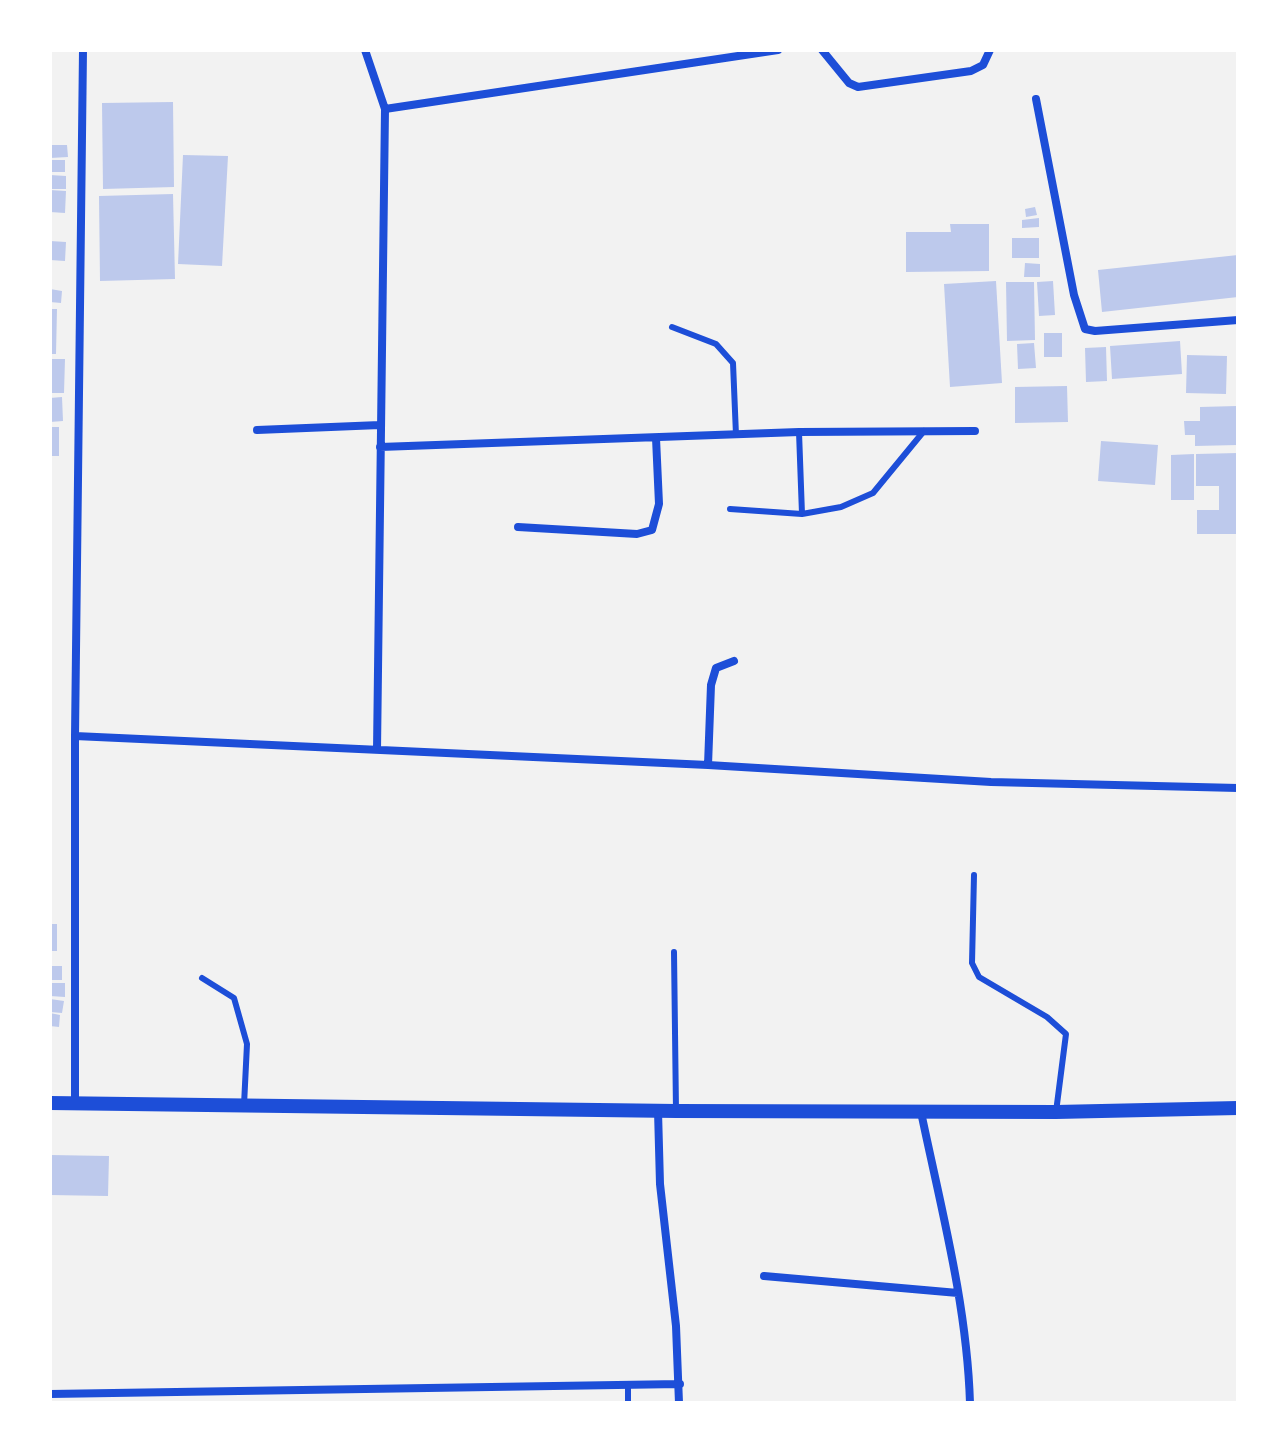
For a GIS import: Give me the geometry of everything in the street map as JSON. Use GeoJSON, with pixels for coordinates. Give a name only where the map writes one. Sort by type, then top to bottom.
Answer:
{"type":"FeatureCollection","features":[{"type":"Feature","properties":{"kind":"street"},"geometry":{"type":"LineString","coordinates":[[75,1103],[75,736],[83,50]]}},
{"type":"Feature","properties":{"kind":"street"},"geometry":{"type":"LineString","coordinates":[[365,50],[385,109],[377,750]]}},
{"type":"Feature","properties":{"kind":"street"},"geometry":{"type":"LineString","coordinates":[[385,109],[778,50]]}},
{"type":"Feature","properties":{"kind":"street"},"geometry":{"type":"LineString","coordinates":[[822,50],[849,83],[867,88],[971,71],[983,65],[990,50]]}},
{"type":"Feature","properties":{"kind":"street"},"geometry":{"type":"LineString","coordinates":[[1036,99],[1074,295],[1085,329],[1095,331],[1238,320]]}},
{"type":"Feature","properties":{"kind":"street"},"geometry":{"type":"LineString","coordinates":[[257,430],[380,425]]}},
{"type":"Feature","properties":{"kind":"street"},"geometry":{"type":"LineString","coordinates":[[380,447],[799,432],[975,431]]}},
{"type":"Feature","properties":{"kind":"street"},"geometry":{"type":"LineString","coordinates":[[518,527],[637,534],[652,530],[659,504],[656,438]]}},
{"type":"Feature","properties":{"kind":"street"},"geometry":{"type":"LineString","coordinates":[[708,765],[711,685],[716,668],[734,661]]}},
{"type":"Feature","properties":{"kind":"street"},"geometry":{"type":"LineString","coordinates":[[75,736],[708,765],[991,782],[1238,788]]}},
{"type":"Feature","properties":{"kind":"street"},"geometry":{"type":"LineString","coordinates":[[50,1103],[658,1111],[1056,1112],[1238,1108]]}},
{"type":"Feature","properties":{"kind":"street"},"geometry":{"type":"LineString","coordinates":[[658,1111],[660,1184],[680,1384],[679,1403]]}},
{"type":"Feature","properties":{"kind":"street"},"geometry":{"type":"LineString","coordinates":[[921,1112],[958,1293],[970,1403]]}},
{"type":"Feature","properties":{"kind":"street"},"geometry":{"type":"LineString","coordinates":[[764,1276],[958,1293]]}},
{"type":"Feature","properties":{"kind":"street"},"geometry":{"type":"LineString","coordinates":[[50,1394],[680,1384]]}},
{"type":"Feature","properties":{"kind":"lane"},"geometry":{"type":"LineString","coordinates":[[672,327],[716,344],[733,363],[736,435]]}},
{"type":"Feature","properties":{"kind":"lane"},"geometry":{"type":"LineString","coordinates":[[730,509],[802,514],[841,507],[873,493],[924,431]]}},
{"type":"Feature","properties":{"kind":"lane"},"geometry":{"type":"LineString","coordinates":[[799,432],[802,514]]}},
{"type":"Feature","properties":{"kind":"lane"},"geometry":{"type":"LineString","coordinates":[[974,875],[972,963],[979,977],[1047,1017],[1066,1034],[1056,1112]]}},
{"type":"Feature","properties":{"kind":"lane"},"geometry":{"type":"LineString","coordinates":[[674,952],[676,1111]]}},
{"type":"Feature","properties":{"kind":"lane"},"geometry":{"type":"LineString","coordinates":[[202,978],[234,998],[247,1044],[244,1105]]}},
{"type":"Feature","properties":{"kind":"lane"},"geometry":{"type":"LineString","coordinates":[[628,1385],[628,1403]]}},
{"type":"Feature","properties":{"kind":"building"},"geometry":{"type":"Polygon","coordinates":[[[173,102],[174,187],[103,189],[102,103],[173,102]]]}},
{"type":"Feature","properties":{"kind":"building"},"geometry":{"type":"Polygon","coordinates":[[[50,145],[67,145],[68,157],[50,158],[50,145]]]}},
{"type":"Feature","properties":{"kind":"building"},"geometry":{"type":"Polygon","coordinates":[[[183,155],[228,156],[222,266],[178,264],[183,155]]]}},
{"type":"Feature","properties":{"kind":"building"},"geometry":{"type":"Polygon","coordinates":[[[50,160],[65,160],[65,172],[50,172],[50,160]]]}},
{"type":"Feature","properties":{"kind":"building"},"geometry":{"type":"Polygon","coordinates":[[[50,175],[66,176],[66,189],[50,189],[50,175]]]}},
{"type":"Feature","properties":{"kind":"building"},"geometry":{"type":"Polygon","coordinates":[[[50,190],[66,191],[65,213],[50,212],[50,190]]]}},
{"type":"Feature","properties":{"kind":"building"},"geometry":{"type":"Polygon","coordinates":[[[173,194],[175,279],[100,281],[99,196],[173,194]]]}},
{"type":"Feature","properties":{"kind":"building"},"geometry":{"type":"Polygon","coordinates":[[[1035,207],[1037,215],[1026,217],[1025,209],[1035,207]]]}},
{"type":"Feature","properties":{"kind":"building"},"geometry":{"type":"Polygon","coordinates":[[[1039,218],[1039,227],[1022,228],[1022,220],[1039,218]]]}},
{"type":"Feature","properties":{"kind":"building"},"geometry":{"type":"Polygon","coordinates":[[[950,224],[989,224],[989,271],[906,272],[906,232],[951,232],[950,224]]]}},
{"type":"Feature","properties":{"kind":"building"},"geometry":{"type":"Polygon","coordinates":[[[1012,238],[1039,238],[1039,258],[1012,258],[1012,238]]]}},
{"type":"Feature","properties":{"kind":"building"},"geometry":{"type":"Polygon","coordinates":[[[50,241],[66,242],[65,261],[50,260],[50,241]]]}},
{"type":"Feature","properties":{"kind":"building"},"geometry":{"type":"Polygon","coordinates":[[[1238,255],[1238,297],[1102,312],[1098,270],[1238,255]]]}},
{"type":"Feature","properties":{"kind":"building"},"geometry":{"type":"Polygon","coordinates":[[[1025,263],[1040,264],[1040,277],[1024,277],[1025,263]]]}},
{"type":"Feature","properties":{"kind":"building"},"geometry":{"type":"Polygon","coordinates":[[[996,281],[1002,383],[950,387],[944,284],[996,281]]]}},
{"type":"Feature","properties":{"kind":"building"},"geometry":{"type":"Polygon","coordinates":[[[1053,281],[1055,315],[1039,316],[1037,282],[1053,281]]]}},
{"type":"Feature","properties":{"kind":"building"},"geometry":{"type":"Polygon","coordinates":[[[1006,282],[1034,282],[1035,340],[1007,341],[1006,282]]]}},
{"type":"Feature","properties":{"kind":"building"},"geometry":{"type":"Polygon","coordinates":[[[50,289],[62,291],[61,303],[50,302],[50,289]]]}},
{"type":"Feature","properties":{"kind":"building"},"geometry":{"type":"Polygon","coordinates":[[[50,309],[57,309],[56,354],[50,354],[50,309]]]}},
{"type":"Feature","properties":{"kind":"building"},"geometry":{"type":"Polygon","coordinates":[[[1044,333],[1062,333],[1062,357],[1044,357],[1044,333]]]}},
{"type":"Feature","properties":{"kind":"building"},"geometry":{"type":"Polygon","coordinates":[[[1180,341],[1182,374],[1112,379],[1110,346],[1180,341]]]}},
{"type":"Feature","properties":{"kind":"building"},"geometry":{"type":"Polygon","coordinates":[[[1034,343],[1036,368],[1018,369],[1017,344],[1034,343]]]}},
{"type":"Feature","properties":{"kind":"building"},"geometry":{"type":"Polygon","coordinates":[[[1106,347],[1107,381],[1086,382],[1085,348],[1106,347]]]}},
{"type":"Feature","properties":{"kind":"building"},"geometry":{"type":"Polygon","coordinates":[[[1187,355],[1227,356],[1226,394],[1186,393],[1187,355]]]}},
{"type":"Feature","properties":{"kind":"building"},"geometry":{"type":"Polygon","coordinates":[[[50,359],[65,359],[64,393],[50,393],[50,359]]]}},
{"type":"Feature","properties":{"kind":"building"},"geometry":{"type":"Polygon","coordinates":[[[1067,386],[1068,422],[1015,423],[1015,387],[1067,386]]]}},
{"type":"Feature","properties":{"kind":"building"},"geometry":{"type":"Polygon","coordinates":[[[62,397],[63,421],[50,422],[50,398],[62,397]]]}},
{"type":"Feature","properties":{"kind":"building"},"geometry":{"type":"Polygon","coordinates":[[[1237,406],[1238,445],[1195,446],[1195,435],[1185,435],[1184,421],[1200,421],[1200,407],[1237,406]]]}},
{"type":"Feature","properties":{"kind":"building"},"geometry":{"type":"Polygon","coordinates":[[[50,427],[59,427],[59,456],[50,456],[50,427]]]}},
{"type":"Feature","properties":{"kind":"building"},"geometry":{"type":"Polygon","coordinates":[[[1101,441],[1158,445],[1155,485],[1098,481],[1101,441]]]}},
{"type":"Feature","properties":{"kind":"building"},"geometry":{"type":"Polygon","coordinates":[[[1238,453],[1238,534],[1197,534],[1197,510],[1219,510],[1219,486],[1196,486],[1196,454],[1238,453]]]}},
{"type":"Feature","properties":{"kind":"building"},"geometry":{"type":"Polygon","coordinates":[[[1194,454],[1194,500],[1171,500],[1171,455],[1194,454]]]}},
{"type":"Feature","properties":{"kind":"building"},"geometry":{"type":"Polygon","coordinates":[[[50,924],[57,924],[57,951],[50,951],[50,924]]]}},
{"type":"Feature","properties":{"kind":"building"},"geometry":{"type":"Polygon","coordinates":[[[50,966],[62,966],[62,980],[50,980],[50,966]]]}},
{"type":"Feature","properties":{"kind":"building"},"geometry":{"type":"Polygon","coordinates":[[[50,983],[65,983],[65,997],[50,996],[50,983]]]}},
{"type":"Feature","properties":{"kind":"building"},"geometry":{"type":"Polygon","coordinates":[[[50,999],[64,1001],[62,1013],[50,1012],[50,999]]]}},
{"type":"Feature","properties":{"kind":"building"},"geometry":{"type":"Polygon","coordinates":[[[50,1013],[60,1015],[59,1027],[50,1026],[50,1013]]]}},
{"type":"Feature","properties":{"kind":"building"},"geometry":{"type":"Polygon","coordinates":[[[50,1155],[109,1156],[108,1196],[50,1195],[50,1155]]]}}]}
